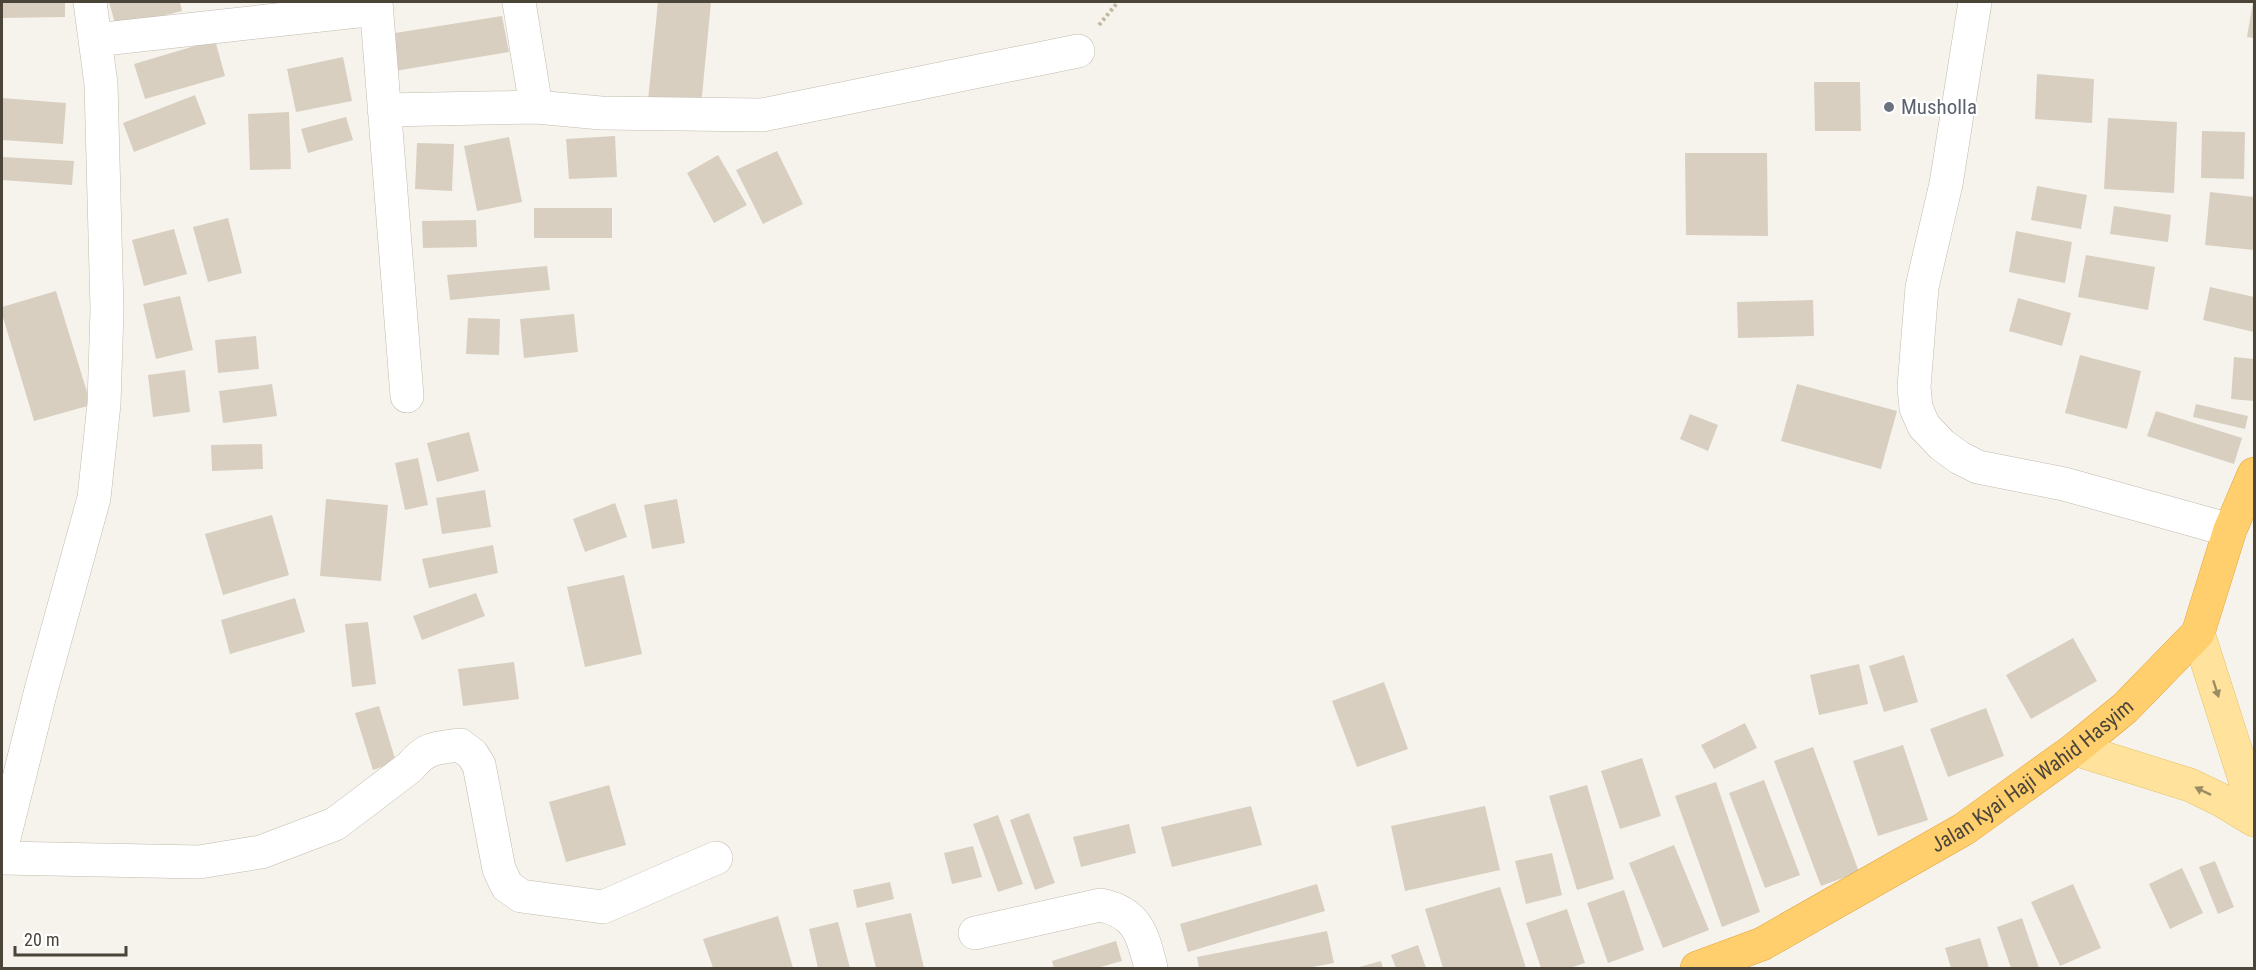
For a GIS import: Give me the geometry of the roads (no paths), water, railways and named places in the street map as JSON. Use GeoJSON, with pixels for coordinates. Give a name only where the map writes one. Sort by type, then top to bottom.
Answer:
{"type":"FeatureCollection","features":[{"type":"Feature","properties":{"kind":"highway","name":"Jalan Kyai Haji Wahid Hasyim"},"geometry":{"type":"LineString","coordinates":[[1697,969],[1762,944],[1964,829],[2075,749],[2125,708],[2198,633],[2230,530],[2254,474]]}},
{"type":"Feature","properties":{"kind":"main road"},"geometry":{"type":"LineString","coordinates":[[2198,633],[2254,808]]}},
{"type":"Feature","properties":{"kind":"main road"},"geometry":{"type":"LineString","coordinates":[[2075,749],[2190,785],[2254,820]]}},
{"type":"Feature","properties":{"kind":"street"},"geometry":{"type":"LineString","coordinates":[[2,846],[41,690],[94,498],[104,404],[107,310],[101,84],[90,2]]}},
{"type":"Feature","properties":{"kind":"street"},"geometry":{"type":"LineString","coordinates":[[519,2],[536,107]]}},
{"type":"Feature","properties":{"kind":"street"},"geometry":{"type":"LineString","coordinates":[[1976,2],[1946,184],[1922,287],[1914,387],[1916,408],[1924,426],[1951,452],[1978,467],[2064,484],[2230,530]]}},
{"type":"Feature","properties":{"kind":"street"},"geometry":{"type":"LineString","coordinates":[[95,40],[376,5],[407,396]]}},
{"type":"Feature","properties":{"kind":"street"},"geometry":{"type":"LineString","coordinates":[[384,110],[536,107],[601,113],[762,115],[1078,51]]}},
{"type":"Feature","properties":{"kind":"street"},"geometry":{"type":"LineString","coordinates":[[2,858],[200,862],[261,852],[335,824],[410,767],[419,755],[433,749],[460,745],[472,754],[478,765],[499,869],[507,886],[521,896],[603,907],[716,858]]}},
{"type":"Feature","properties":{"kind":"street"},"geometry":{"type":"LineString","coordinates":[[975,933],[1100,905],[1118,908],[1143,936],[1151,969]]}},
{"type":"Feature","properties":{"kind":"place","name":"Musholla"},"geometry":{"type":"Point","coordinates":[1889,107]}}]}
